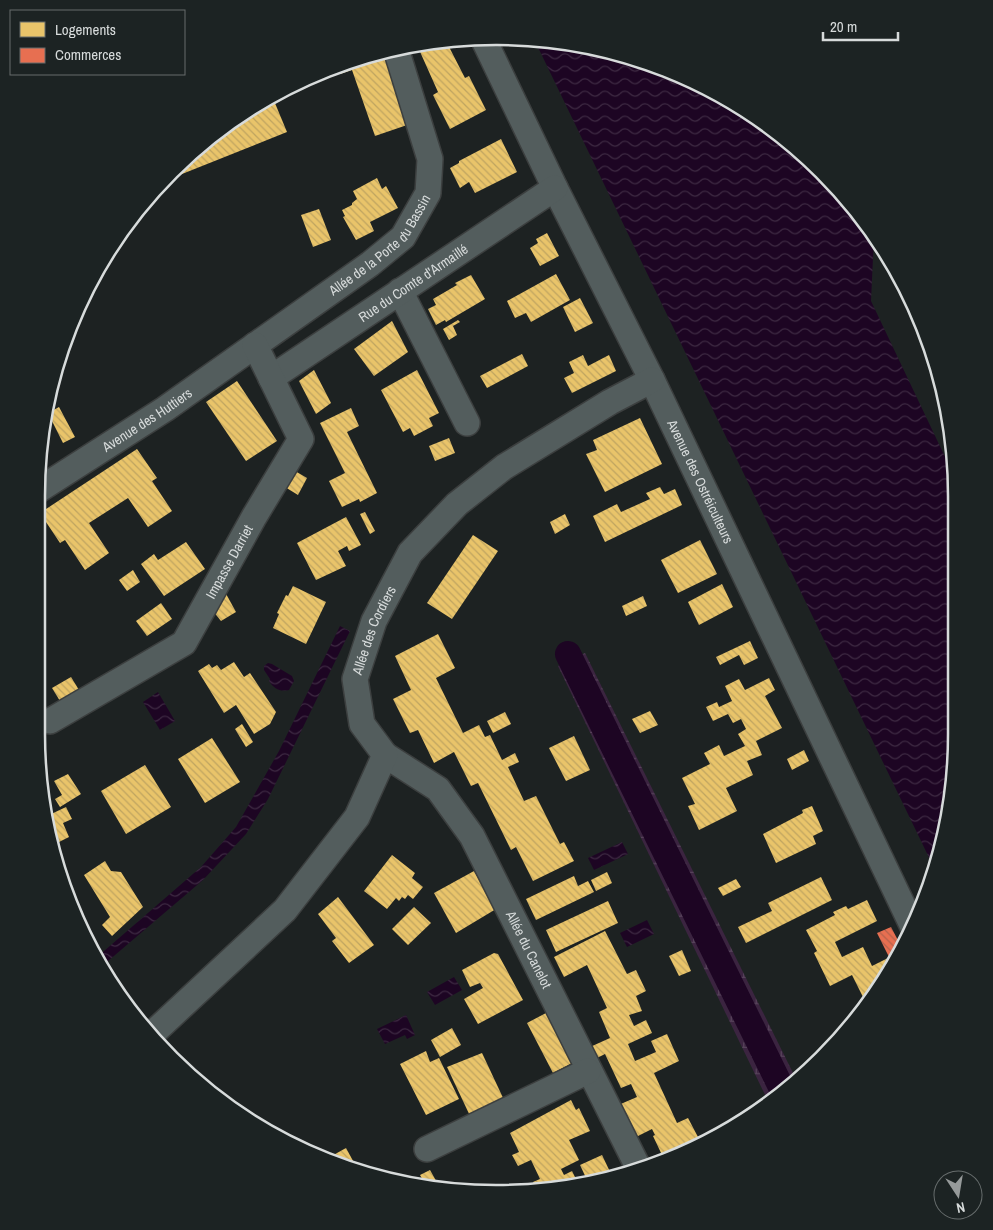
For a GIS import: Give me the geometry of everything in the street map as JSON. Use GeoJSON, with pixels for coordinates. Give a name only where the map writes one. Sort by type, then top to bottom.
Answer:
{"type":"FeatureCollection","features":[{"type":"Feature","properties":{"kind":"street","name":"Avenue des Ostréiculteurs"},"geometry":{"type":"LineString","coordinates":[[487,45],[555,188],[652,380],[908,917]]}},
{"type":"Feature","properties":{"kind":"street","name":"Allée de la Porte du Bassin"},"geometry":{"type":"LineString","coordinates":[[255,345],[370,264],[403,237],[428,193],[430,158],[398,56]]}},
{"type":"Feature","properties":{"kind":"street","name":"Rue du Comte d'Armaillé"},"geometry":{"type":"LineString","coordinates":[[272,378],[555,188]]}},
{"type":"Feature","properties":{"kind":"street"},"geometry":{"type":"LineString","coordinates":[[400,291],[466,423]]}},
{"type":"Feature","properties":{"kind":"street","name":"Impasse Darriet"},"geometry":{"type":"LineString","coordinates":[[50,721],[184,643],[254,517],[301,439],[255,345]]}},
{"type":"Feature","properties":{"kind":"street","name":"Avenue des Huttiers"},"geometry":{"type":"LineString","coordinates":[[45,486],[165,409],[255,345]]}},
{"type":"Feature","properties":{"kind":"street","name":"Allée des Cordiers"},"geometry":{"type":"LineString","coordinates":[[386,755],[362,724],[355,679],[374,621],[410,554],[457,504],[504,467],[610,402],[652,380]]}},
{"type":"Feature","properties":{"kind":"street"},"geometry":{"type":"LineString","coordinates":[[156,1030],[286,910],[357,817],[386,755]]}},
{"type":"Feature","properties":{"kind":"street","name":"Allée du Canelot"},"geometry":{"type":"LineString","coordinates":[[386,755],[438,789],[472,836],[588,1071],[636,1163]]}},
{"type":"Feature","properties":{"kind":"street"},"geometry":{"type":"LineString","coordinates":[[428,1149],[588,1071]]}},
{"type":"Feature","properties":{"kind":"green space"},"geometry":{"type":"Polygon","coordinates":[[[585,653],[793,1074],[766,1096],[558,666],[585,653]]]}},
{"type":"Feature","properties":{"kind":"water"},"geometry":{"type":"Polygon","coordinates":[[[538,47],[585,54],[642,69],[669,79],[722,105],[771,138],[816,177],[855,222],[873,248],[871,301],[946,459],[947,467],[947,763],[939,822],[930,860],[538,47]]]}},
{"type":"Feature","properties":{"kind":"water"},"geometry":{"type":"Polygon","coordinates":[[[340,626],[350,631],[268,799],[246,834],[203,880],[107,962],[102,953],[201,867],[236,827],[279,751],[340,626]]]}},
{"type":"Feature","properties":{"kind":"water"},"geometry":{"type":"Polygon","coordinates":[[[268,663],[292,676],[294,681],[289,690],[280,690],[271,684],[264,670],[264,666],[268,663]]]}},
{"type":"Feature","properties":{"kind":"water"},"geometry":{"type":"Polygon","coordinates":[[[158,692],[175,721],[160,730],[143,702],[158,692]]]}},
{"type":"Feature","properties":{"kind":"water"},"geometry":{"type":"Polygon","coordinates":[[[622,842],[628,854],[594,870],[588,858],[622,842]]]}},
{"type":"Feature","properties":{"kind":"water"},"geometry":{"type":"Polygon","coordinates":[[[647,920],[654,934],[627,947],[620,933],[647,920]]]}},
{"type":"Feature","properties":{"kind":"water"},"geometry":{"type":"Polygon","coordinates":[[[454,977],[462,990],[435,1005],[427,992],[454,977]]]}},
{"type":"Feature","properties":{"kind":"water"},"geometry":{"type":"Polygon","coordinates":[[[406,1015],[415,1035],[407,1039],[405,1035],[385,1044],[377,1029],[406,1015]]]}},
{"type":"Feature","properties":{"kind":"building: Logements"},"geometry":{"type":"Polygon","coordinates":[[[449,48],[465,78],[469,76],[486,110],[450,129],[433,95],[438,92],[420,52],[449,48]]]}},
{"type":"Feature","properties":{"kind":"building: Logements"},"geometry":{"type":"Polygon","coordinates":[[[389,58],[410,124],[375,136],[352,70],[340,74],[351,69],[389,58]]]}},
{"type":"Feature","properties":{"kind":"building: Logements"},"geometry":{"type":"Polygon","coordinates":[[[275,103],[287,132],[179,175],[222,138],[275,103]]]}},
{"type":"Feature","properties":{"kind":"building: Logements"},"geometry":{"type":"Polygon","coordinates":[[[501,139],[517,172],[475,193],[469,182],[460,188],[450,168],[459,163],[459,161],[501,139]]]}},
{"type":"Feature","properties":{"kind":"building: Logements"},"geometry":{"type":"Polygon","coordinates":[[[377,178],[382,189],[386,186],[398,208],[370,222],[374,231],[356,240],[343,217],[345,216],[342,210],[352,205],[357,199],[353,191],[377,178]]]}},
{"type":"Feature","properties":{"kind":"building: Logements"},"geometry":{"type":"Polygon","coordinates":[[[319,209],[331,240],[313,247],[301,215],[319,209]]]}},
{"type":"Feature","properties":{"kind":"building: Logements"},"geometry":{"type":"Polygon","coordinates":[[[547,233],[559,256],[540,266],[530,248],[538,243],[536,239],[547,233]]]}},
{"type":"Feature","properties":{"kind":"building: Logements"},"geometry":{"type":"Polygon","coordinates":[[[556,274],[570,300],[531,322],[526,313],[515,318],[507,301],[556,274]]]}},
{"type":"Feature","properties":{"kind":"building: Logements"},"geometry":{"type":"Polygon","coordinates":[[[471,275],[485,299],[446,322],[445,320],[436,325],[428,309],[436,305],[433,299],[457,285],[455,283],[471,275]]]}},
{"type":"Feature","properties":{"kind":"building: Logements"},"geometry":{"type":"Polygon","coordinates":[[[580,298],[593,323],[575,332],[563,307],[580,298]]]}},
{"type":"Feature","properties":{"kind":"building: Logements"},"geometry":{"type":"Polygon","coordinates":[[[458,320],[460,322],[453,326],[457,335],[449,340],[443,329],[458,320]]]}},
{"type":"Feature","properties":{"kind":"building: Logements"},"geometry":{"type":"Polygon","coordinates":[[[392,321],[408,352],[374,376],[354,349],[392,321]]]}},
{"type":"Feature","properties":{"kind":"building: Logements"},"geometry":{"type":"Polygon","coordinates":[[[522,354],[528,366],[487,388],[480,376],[522,354]]]}},
{"type":"Feature","properties":{"kind":"building: Logements"},"geometry":{"type":"Polygon","coordinates":[[[583,355],[588,366],[609,355],[616,371],[572,393],[564,378],[574,373],[569,362],[583,355]]]}},
{"type":"Feature","properties":{"kind":"building: Logements"},"geometry":{"type":"Polygon","coordinates":[[[314,370],[331,403],[316,414],[299,381],[314,370]]]}},
{"type":"Feature","properties":{"kind":"building: Logements"},"geometry":{"type":"Polygon","coordinates":[[[417,370],[439,413],[429,418],[433,426],[414,436],[410,428],[403,432],[381,390],[417,370]]]}},
{"type":"Feature","properties":{"kind":"building: Logements"},"geometry":{"type":"Polygon","coordinates":[[[237,381],[277,441],[246,461],[206,402],[237,381]]]}},
{"type":"Feature","properties":{"kind":"building: Logements"},"geometry":{"type":"Polygon","coordinates":[[[59,407],[75,437],[63,443],[52,421],[54,410],[59,407]]]}},
{"type":"Feature","properties":{"kind":"building: Logements"},"geometry":{"type":"Polygon","coordinates":[[[351,408],[359,426],[347,432],[377,493],[360,502],[359,499],[342,507],[329,481],[345,473],[320,423],[351,408]]]}},
{"type":"Feature","properties":{"kind":"building: Logements"},"geometry":{"type":"Polygon","coordinates":[[[640,418],[662,464],[605,492],[586,454],[597,450],[593,440],[640,418]]]}},
{"type":"Feature","properties":{"kind":"building: Logements"},"geometry":{"type":"Polygon","coordinates":[[[449,438],[455,453],[435,461],[429,446],[449,438]]]}},
{"type":"Feature","properties":{"kind":"building: Logements"},"geometry":{"type":"Polygon","coordinates":[[[137,449],[157,478],[152,481],[172,511],[148,527],[128,498],[89,523],[109,553],[85,570],[65,540],[60,543],[45,520],[45,510],[137,449]]]}},
{"type":"Feature","properties":{"kind":"building: Logements"},"geometry":{"type":"Polygon","coordinates":[[[295,471],[307,478],[298,495],[285,487],[295,471]]]}},
{"type":"Feature","properties":{"kind":"building: Logements"},"geometry":{"type":"Polygon","coordinates":[[[660,487],[664,494],[675,489],[682,505],[605,542],[593,516],[617,504],[621,512],[650,499],[646,493],[660,487]]]}},
{"type":"Feature","properties":{"kind":"building: Logements"},"geometry":{"type":"Polygon","coordinates":[[[365,512],[375,531],[370,534],[360,514],[365,512]]]}},
{"type":"Feature","properties":{"kind":"building: Logements"},"geometry":{"type":"Polygon","coordinates":[[[565,514],[570,525],[555,534],[550,522],[565,514]]]}},
{"type":"Feature","properties":{"kind":"building: Logements"},"geometry":{"type":"Polygon","coordinates":[[[346,517],[361,545],[349,551],[347,546],[338,551],[346,566],[316,580],[297,543],[346,517]]]}},
{"type":"Feature","properties":{"kind":"building: Logements"},"geometry":{"type":"Polygon","coordinates":[[[473,535],[498,551],[452,619],[427,603],[473,535]]]}},
{"type":"Feature","properties":{"kind":"building: Logements"},"geometry":{"type":"Polygon","coordinates":[[[700,540],[717,574],[678,593],[661,560],[700,540]]]}},
{"type":"Feature","properties":{"kind":"building: Logements"},"geometry":{"type":"Polygon","coordinates":[[[186,542],[205,569],[164,596],[141,564],[154,554],[158,560],[186,542]]]}},
{"type":"Feature","properties":{"kind":"building: Logements"},"geometry":{"type":"Polygon","coordinates":[[[133,570],[140,582],[127,591],[119,580],[133,570]]]}},
{"type":"Feature","properties":{"kind":"building: Logements"},"geometry":{"type":"Polygon","coordinates":[[[722,584],[733,607],[699,625],[688,602],[722,584]]]}},
{"type":"Feature","properties":{"kind":"building: Logements"},"geometry":{"type":"Polygon","coordinates":[[[293,586],[326,602],[306,644],[273,628],[279,614],[277,613],[293,586]]]}},
{"type":"Feature","properties":{"kind":"building: Logements"},"geometry":{"type":"Polygon","coordinates":[[[225,592],[236,612],[221,621],[213,611],[225,592]]]}},
{"type":"Feature","properties":{"kind":"building: Logements"},"geometry":{"type":"Polygon","coordinates":[[[643,596],[647,606],[626,616],[622,606],[643,596]]]}},
{"type":"Feature","properties":{"kind":"building: Logements"},"geometry":{"type":"Polygon","coordinates":[[[161,603],[172,619],[147,636],[136,621],[161,603]]]}},
{"type":"Feature","properties":{"kind":"building: Logements"},"geometry":{"type":"Polygon","coordinates":[[[438,634],[455,668],[436,678],[463,733],[479,725],[485,737],[490,735],[502,760],[515,753],[519,762],[508,767],[524,801],[536,796],[560,844],[564,842],[574,861],[533,881],[516,847],[511,850],[478,783],[471,786],[454,752],[434,763],[418,730],[410,733],[393,699],[411,690],[395,656],[438,634]]]}},
{"type":"Feature","properties":{"kind":"building: Logements"},"geometry":{"type":"Polygon","coordinates":[[[750,641],[758,658],[744,665],[739,655],[720,665],[716,657],[750,641]]]}},
{"type":"Feature","properties":{"kind":"building: Logements"},"geometry":{"type":"Polygon","coordinates":[[[234,662],[244,677],[250,673],[276,712],[270,724],[254,734],[236,705],[224,713],[198,671],[209,664],[212,668],[217,665],[221,670],[234,662]]]}},
{"type":"Feature","properties":{"kind":"building: Logements"},"geometry":{"type":"Polygon","coordinates":[[[71,677],[79,690],[60,701],[52,688],[71,677]]]}},
{"type":"Feature","properties":{"kind":"building: Logements"},"geometry":{"type":"Polygon","coordinates":[[[769,678],[775,690],[765,696],[782,728],[756,741],[762,755],[747,761],[753,775],[726,788],[737,811],[699,830],[688,806],[695,804],[682,778],[710,764],[704,753],[719,745],[724,756],[745,746],[738,734],[746,729],[741,719],[733,723],[728,714],[713,721],[706,707],[717,702],[719,707],[732,701],[725,686],[739,679],[745,690],[769,678]]]}},
{"type":"Feature","properties":{"kind":"building: Logements"},"geometry":{"type":"Polygon","coordinates":[[[650,711],[658,725],[640,733],[632,719],[650,711]]]}},
{"type":"Feature","properties":{"kind":"building: Logements"},"geometry":{"type":"Polygon","coordinates":[[[505,712],[511,724],[493,733],[487,721],[505,712]]]}},
{"type":"Feature","properties":{"kind":"building: Logements"},"geometry":{"type":"Polygon","coordinates":[[[242,724],[253,742],[246,747],[235,729],[242,724]]]}},
{"type":"Feature","properties":{"kind":"building: Logements"},"geometry":{"type":"Polygon","coordinates":[[[574,736],[590,770],[566,781],[549,748],[574,736]]]}},
{"type":"Feature","properties":{"kind":"building: Logements"},"geometry":{"type":"Polygon","coordinates":[[[212,738],[240,782],[205,803],[178,759],[212,738]]]}},
{"type":"Feature","properties":{"kind":"building: Logements"},"geometry":{"type":"Polygon","coordinates":[[[804,750],[809,761],[792,770],[787,759],[804,750]]]}},
{"type":"Feature","properties":{"kind":"building: Logements"},"geometry":{"type":"Polygon","coordinates":[[[145,765],[171,807],[126,834],[101,791],[145,765]]]}},
{"type":"Feature","properties":{"kind":"building: Logements"},"geometry":{"type":"Polygon","coordinates":[[[68,774],[81,794],[60,807],[55,799],[62,795],[54,781],[68,774]]]}},
{"type":"Feature","properties":{"kind":"building: Logements"},"geometry":{"type":"Polygon","coordinates":[[[812,806],[823,831],[813,836],[816,844],[776,863],[763,834],[803,813],[802,810],[812,806]]]}},
{"type":"Feature","properties":{"kind":"building: Logements"},"geometry":{"type":"Polygon","coordinates":[[[66,807],[72,819],[63,823],[69,837],[58,842],[54,822],[53,813],[66,807]]]}},
{"type":"Feature","properties":{"kind":"building: Logements"},"geometry":{"type":"Polygon","coordinates":[[[392,855],[415,873],[412,878],[423,887],[413,899],[408,895],[405,899],[402,897],[399,901],[396,898],[387,909],[364,891],[392,855]]]}},
{"type":"Feature","properties":{"kind":"building: Logements"},"geometry":{"type":"Polygon","coordinates":[[[105,861],[111,871],[121,872],[143,907],[112,936],[102,925],[110,917],[84,875],[105,861]]]}},
{"type":"Feature","properties":{"kind":"building: Logements"},"geometry":{"type":"Polygon","coordinates":[[[474,871],[496,909],[456,933],[434,893],[474,871]]]}},
{"type":"Feature","properties":{"kind":"building: Logements"},"geometry":{"type":"Polygon","coordinates":[[[607,872],[612,883],[596,891],[591,880],[607,872]]]}},
{"type":"Feature","properties":{"kind":"building: Logements"},"geometry":{"type":"Polygon","coordinates":[[[574,876],[578,886],[588,881],[594,892],[536,920],[526,899],[574,876]]]}},
{"type":"Feature","properties":{"kind":"building: Logements"},"geometry":{"type":"Polygon","coordinates":[[[821,877],[832,900],[746,943],[738,927],[772,911],[768,903],[821,877]]]}},
{"type":"Feature","properties":{"kind":"building: Logements"},"geometry":{"type":"Polygon","coordinates":[[[736,879],[741,887],[723,896],[718,888],[736,879]]]}},
{"type":"Feature","properties":{"kind":"building: Logements"},"geometry":{"type":"Polygon","coordinates":[[[338,897],[374,945],[349,963],[332,941],[336,938],[318,914],[338,897]]]}},
{"type":"Feature","properties":{"kind":"building: Logements"},"geometry":{"type":"Polygon","coordinates":[[[867,900],[877,921],[835,942],[842,957],[863,947],[872,966],[889,958],[863,997],[852,975],[830,986],[814,953],[817,951],[806,930],[835,915],[833,912],[846,906],[848,909],[867,900]]]}},
{"type":"Feature","properties":{"kind":"building: Logements"},"geometry":{"type":"Polygon","coordinates":[[[608,901],[618,923],[556,952],[546,930],[608,901]]]}},
{"type":"Feature","properties":{"kind":"building: Logements"},"geometry":{"type":"Polygon","coordinates":[[[414,907],[431,923],[408,945],[392,929],[414,907]]]}},
{"type":"Feature","properties":{"kind":"building: Logements"},"geometry":{"type":"Polygon","coordinates":[[[605,931],[627,974],[636,970],[646,991],[636,996],[642,1011],[629,1015],[634,1026],[646,1020],[652,1033],[628,1044],[635,1061],[656,1052],[651,1041],[667,1034],[679,1061],[654,1073],[677,1123],[688,1118],[698,1137],[661,1154],[653,1136],[655,1135],[652,1129],[632,1139],[616,1106],[637,1097],[631,1084],[621,1088],[605,1054],[595,1059],[590,1047],[610,1038],[599,1012],[607,1008],[587,965],[564,977],[554,957],[605,931]]]}},
{"type":"Feature","properties":{"kind":"building: Logements"},"geometry":{"type":"Polygon","coordinates":[[[682,950],[691,971],[679,976],[669,956],[682,950]]]}},
{"type":"Feature","properties":{"kind":"building: Logements"},"geometry":{"type":"Polygon","coordinates":[[[494,953],[498,954],[523,1000],[478,1024],[464,999],[483,988],[480,983],[470,987],[462,970],[494,953]]]}},
{"type":"Feature","properties":{"kind":"building: Logements"},"geometry":{"type":"Polygon","coordinates":[[[546,1013],[572,1063],[553,1073],[527,1023],[546,1013]]]}},
{"type":"Feature","properties":{"kind":"building: Logements"},"geometry":{"type":"Polygon","coordinates":[[[452,1028],[461,1045],[440,1057],[431,1040],[452,1028]]]}},
{"type":"Feature","properties":{"kind":"building: Logements"},"geometry":{"type":"Polygon","coordinates":[[[426,1051],[430,1062],[439,1058],[459,1099],[426,1115],[400,1064],[426,1051]]]}},
{"type":"Feature","properties":{"kind":"building: Logements"},"geometry":{"type":"Polygon","coordinates":[[[482,1053],[505,1102],[471,1118],[447,1067],[482,1053]]]}},
{"type":"Feature","properties":{"kind":"building: Logements"},"geometry":{"type":"Polygon","coordinates":[[[571,1100],[576,1110],[579,1108],[590,1131],[569,1140],[579,1160],[561,1169],[564,1175],[572,1171],[575,1178],[534,1183],[540,1179],[531,1160],[518,1166],[512,1155],[519,1152],[510,1133],[571,1100]]]}},
{"type":"Feature","properties":{"kind":"building: Logements"},"geometry":{"type":"Polygon","coordinates":[[[346,1148],[354,1162],[351,1161],[334,1155],[346,1148]]]}},
{"type":"Feature","properties":{"kind":"building: Logements"},"geometry":{"type":"Polygon","coordinates":[[[602,1155],[610,1171],[585,1176],[580,1165],[602,1155]]]}},
{"type":"Feature","properties":{"kind":"building: Logements"},"geometry":{"type":"Polygon","coordinates":[[[430,1170],[436,1181],[422,1178],[420,1175],[430,1170]]]}},
{"type":"Feature","properties":{"kind":"building: Commerces"},"geometry":{"type":"Polygon","coordinates":[[[891,927],[898,940],[889,957],[877,933],[891,927]]]}},
{"type":"Feature","properties":{"kind":"waterway"},"geometry":{"type":"LineString","coordinates":[[568,654],[780,1085]]}}]}
